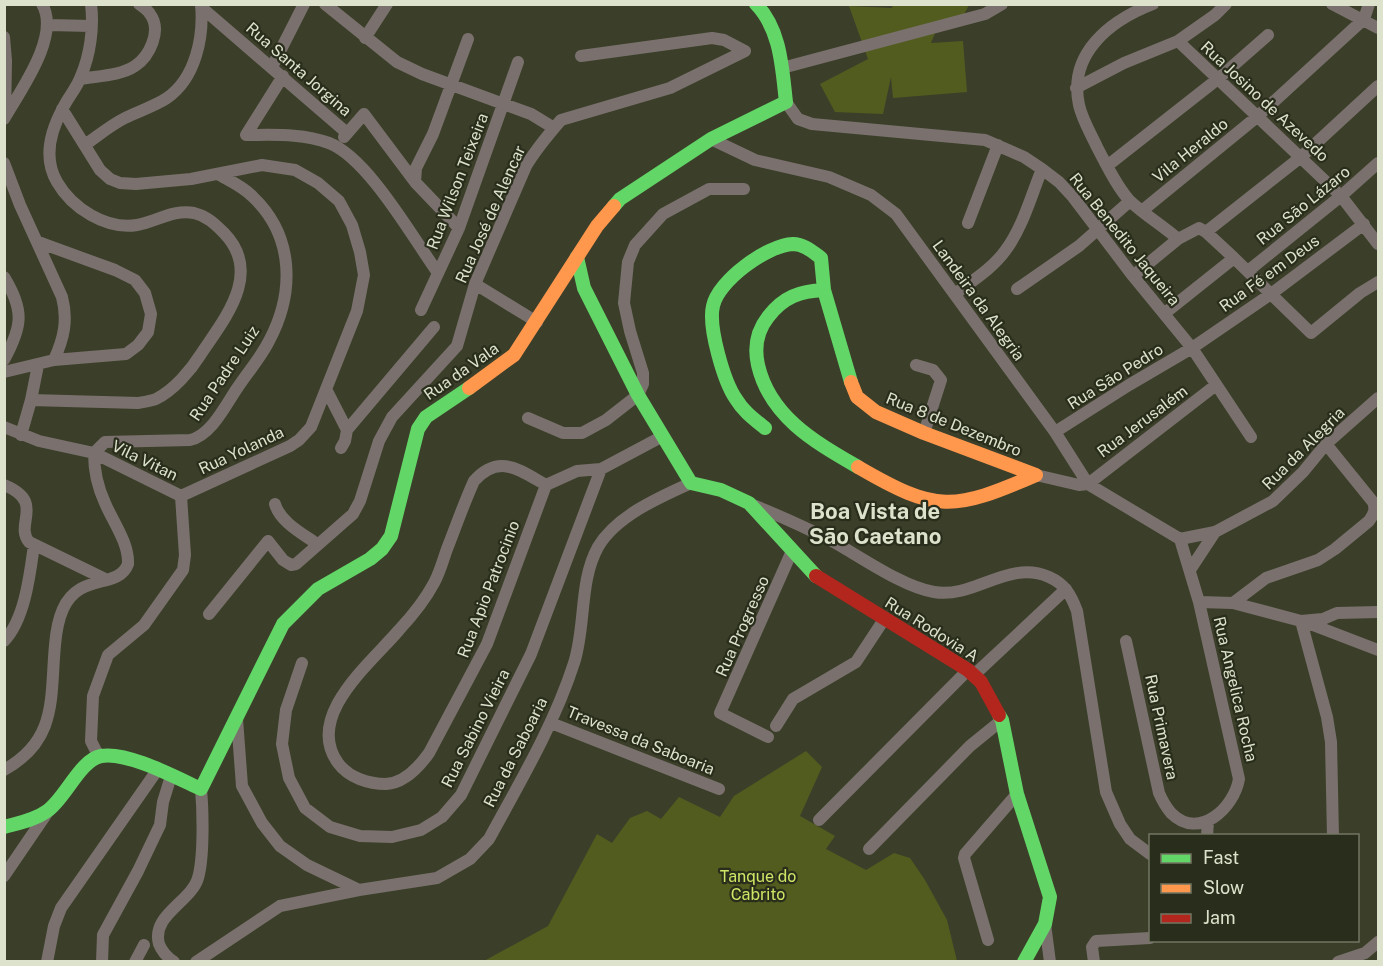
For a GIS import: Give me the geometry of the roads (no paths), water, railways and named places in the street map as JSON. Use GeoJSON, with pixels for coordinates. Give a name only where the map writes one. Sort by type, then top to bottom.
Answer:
{"type":"FeatureCollection","features":[{"type":"Feature","properties":{"kind":"street"},"geometry":{"type":"LineString","coordinates":[[5,118],[45,42],[49,25],[42,4]]}},
{"type":"Feature","properties":{"kind":"street"},"geometry":{"type":"LineString","coordinates":[[31,400],[138,403],[155,399],[171,389],[197,361],[238,293],[242,277],[238,256],[229,238],[211,220],[194,213],[177,212],[137,225],[118,226],[95,218],[72,200],[57,181],[49,156],[50,142],[62,109],[81,79],[88,56],[92,4]]}},
{"type":"Feature","properties":{"kind":"street"},"geometry":{"type":"LineString","coordinates":[[81,79],[114,74],[135,67],[149,51],[156,33],[151,14],[139,4]]}},
{"type":"Feature","properties":{"kind":"street"},"geometry":{"type":"LineString","coordinates":[[272,67],[304,4]]}},
{"type":"Feature","properties":{"kind":"street"},"geometry":{"type":"LineString","coordinates":[[326,4],[397,62],[452,86],[554,123],[670,88],[745,51],[724,40],[712,38],[581,56]]}},
{"type":"Feature","properties":{"kind":"street"},"geometry":{"type":"LineString","coordinates":[[365,38],[387,4]]}},
{"type":"Feature","properties":{"kind":"street"},"geometry":{"type":"LineString","coordinates":[[782,68],[986,14],[1002,4]]}},
{"type":"Feature","properties":{"kind":"street"},"geometry":{"type":"LineString","coordinates":[[1153,4],[1109,30],[1089,48],[1079,67],[1076,88],[1079,108],[1107,166],[1130,201],[1178,239]]}},
{"type":"Feature","properties":{"kind":"street"},"geometry":{"type":"LineString","coordinates":[[1178,41],[1215,15],[1226,4]]}},
{"type":"Feature","properties":{"kind":"street"},"geometry":{"type":"LineString","coordinates":[[1332,4],[1378,28]]}},
{"type":"Feature","properties":{"kind":"street"},"geometry":{"type":"LineString","coordinates":[[1364,19],[1370,4]]}},
{"type":"Feature","properties":{"kind":"street"},"geometry":{"type":"LineString","coordinates":[[86,144],[123,119],[168,98],[185,80],[199,44],[201,6]]}},
{"type":"Feature","properties":{"kind":"street","name":"Rua Santa Jorgina"},"geometry":{"type":"LineString","coordinates":[[201,6],[347,133]]}},
{"type":"Feature","properties":{"kind":"street"},"geometry":{"type":"LineString","coordinates":[[765,6],[782,68],[786,102]]}},
{"type":"Feature","properties":{"kind":"street","name":"Vila Heraldo"},"geometry":{"type":"LineString","coordinates":[[1143,210],[1258,116],[1364,19]]}},
{"type":"Feature","properties":{"kind":"street"},"geometry":{"type":"LineString","coordinates":[[49,25],[92,26]]}},
{"type":"Feature","properties":{"kind":"street"},"geometry":{"type":"LineString","coordinates":[[1107,166],[1219,78],[1268,35]]}},
{"type":"Feature","properties":{"kind":"street"},"geometry":{"type":"LineString","coordinates":[[4,37],[5,118]]}},
{"type":"Feature","properties":{"kind":"street"},"geometry":{"type":"LineString","coordinates":[[415,182],[416,168],[433,134],[468,39]]}},
{"type":"Feature","properties":{"kind":"street","name":"Rua Josino de Azevedo"},"geometry":{"type":"LineString","coordinates":[[1076,88],[1124,63],[1178,41],[1341,196],[1378,244]]}},
{"type":"Feature","properties":{"kind":"street","name":"Rua Wilson Teixeira"},"geometry":{"type":"LineString","coordinates":[[421,310],[459,228],[518,62]]}},
{"type":"Feature","properties":{"kind":"street"},"geometry":{"type":"LineString","coordinates":[[283,76],[246,135],[299,136],[329,144],[350,156],[369,176],[438,273]]}},
{"type":"Feature","properties":{"kind":"street"},"geometry":{"type":"LineString","coordinates":[[1133,276],[1178,239],[1203,230],[1301,157],[1378,86]]}},
{"type":"Feature","properties":{"kind":"street","name":"Rua da Vala"},"geometry":{"type":"LineString","coordinates":[[201,789],[283,624],[318,589],[370,559],[387,543],[391,536],[418,429],[422,422],[432,412],[507,361],[537,322],[597,226],[620,199],[711,139],[786,102]]}},
{"type":"Feature","properties":{"kind":"street","name":"Rua Benedito Jaqueira"},"geometry":{"type":"LineString","coordinates":[[786,102],[798,119],[812,124],[985,140],[1024,157],[1042,169],[1059,182],[1165,313],[1192,348],[1251,437]]}},
{"type":"Feature","properties":{"kind":"street","name":"Rua Yolanda"},"geometry":{"type":"LineString","coordinates":[[62,109],[86,144],[100,170],[110,179],[120,183],[136,184],[218,174],[262,165],[295,170],[318,183],[339,201],[348,217],[360,252],[364,275],[357,311],[311,427],[299,441],[181,496]]}},
{"type":"Feature","properties":{"kind":"street"},"geometry":{"type":"LineString","coordinates":[[336,148],[364,114],[415,182],[459,228]]}},
{"type":"Feature","properties":{"kind":"street","name":"Rua José de Alencar"},"geometry":{"type":"LineString","coordinates":[[209,614],[268,541],[283,560],[291,565],[297,564],[353,514],[360,501],[379,441],[392,417],[457,346],[475,284],[526,166],[554,123]]}},
{"type":"Feature","properties":{"kind":"street","name":"Landeira da Alegria"},"geometry":{"type":"LineString","coordinates":[[711,139],[755,160],[829,177],[871,195],[896,214],[1055,432],[1088,484],[1180,539]]}},
{"type":"Feature","properties":{"kind":"street"},"geometry":{"type":"LineString","coordinates":[[968,223],[998,145]]}},
{"type":"Feature","properties":{"kind":"street"},"geometry":{"type":"LineString","coordinates":[[4,163],[20,205],[62,297],[66,312],[65,328],[54,360]]}},
{"type":"Feature","properties":{"kind":"street","name":"Rua São Lázaro"},"geometry":{"type":"LineString","coordinates":[[1248,271],[1378,163]]}},
{"type":"Feature","properties":{"kind":"street"},"geometry":{"type":"LineString","coordinates":[[955,294],[993,265],[1006,250],[1018,229],[1042,169]]}},
{"type":"Feature","properties":{"kind":"street","name":"Rua Padre Luiz"},"geometry":{"type":"LineString","coordinates":[[94,453],[105,442],[198,438],[215,419],[269,341],[285,299],[287,272],[282,241],[271,216],[252,195],[218,174]]}},
{"type":"Feature","properties":{"kind":"street"},"geometry":{"type":"LineString","coordinates":[[528,418],[563,433],[582,433],[606,420],[638,395],[643,384],[643,373],[624,303],[628,262],[636,244],[663,214],[709,189],[744,189]]}},
{"type":"Feature","properties":{"kind":"street"},"geometry":{"type":"LineString","coordinates":[[1017,290],[1059,261],[1130,201]]}},
{"type":"Feature","properties":{"kind":"street","name":"Rua Fé em Deus"},"geometry":{"type":"LineString","coordinates":[[1192,348],[1271,294],[1364,224]]}},
{"type":"Feature","properties":{"kind":"street"},"geometry":{"type":"LineString","coordinates":[[1203,230],[1311,333],[1360,293],[1378,282]]}},
{"type":"Feature","properties":{"kind":"street"},"geometry":{"type":"LineString","coordinates":[[4,372],[54,360],[126,354],[138,345],[148,332],[151,314],[145,294],[135,280],[115,270],[38,242]]}},
{"type":"Feature","properties":{"kind":"street"},"geometry":{"type":"LineString","coordinates":[[765,428],[748,414],[733,396],[712,322],[713,306],[719,292],[742,268],[780,246],[795,244],[808,248],[821,258],[824,290]]}},
{"type":"Feature","properties":{"kind":"street"},"geometry":{"type":"LineString","coordinates":[[577,257],[584,288],[638,395],[691,483],[722,490],[820,535],[901,579],[934,592],[954,593],[1021,571],[1039,573],[1056,580],[1068,591],[1077,611],[1106,792],[1120,824],[1130,839],[1149,853]]}},
{"type":"Feature","properties":{"kind":"street"},"geometry":{"type":"LineString","coordinates":[[1165,313],[1234,258]]}},
{"type":"Feature","properties":{"kind":"street"},"geometry":{"type":"LineString","coordinates":[[4,277],[14,292],[19,307],[20,324],[4,360]]}},
{"type":"Feature","properties":{"kind":"street"},"geometry":{"type":"LineString","coordinates":[[475,284],[537,322]]}},
{"type":"Feature","properties":{"kind":"street","name":"Rua 8 de Dezembro"},"geometry":{"type":"LineString","coordinates":[[1036,474],[1001,490],[945,503],[928,501],[884,482],[819,444],[780,414],[759,372],[755,343],[763,323],[776,306],[795,292],[824,290],[852,386],[857,397],[865,405],[924,433],[1036,474],[1079,485],[1088,484]]}},
{"type":"Feature","properties":{"kind":"street"},"geometry":{"type":"LineString","coordinates":[[341,448],[347,430],[434,327]]}},
{"type":"Feature","properties":{"kind":"street","name":"Rua São Pedro"},"geometry":{"type":"LineString","coordinates":[[1055,432],[1192,348]]}},
{"type":"Feature","properties":{"kind":"street"},"geometry":{"type":"LineString","coordinates":[[916,364],[933,370],[940,380],[924,433]]}},
{"type":"Feature","properties":{"kind":"street"},"geometry":{"type":"LineString","coordinates":[[21,435],[38,365]]}},
{"type":"Feature","properties":{"kind":"street","name":"Rua Jerusalém"},"geometry":{"type":"LineString","coordinates":[[1088,484],[1216,385]]}},
{"type":"Feature","properties":{"kind":"street"},"geometry":{"type":"LineString","coordinates":[[327,391],[347,430]]}},
{"type":"Feature","properties":{"kind":"street","name":"Rua da Alegria"},"geometry":{"type":"LineString","coordinates":[[1180,539],[1215,532],[1273,501],[1303,472],[1326,444],[1378,398]]}},
{"type":"Feature","properties":{"kind":"street","name":"Vila Vitan"},"geometry":{"type":"LineString","coordinates":[[4,427],[39,441],[94,453],[181,496]]}},
{"type":"Feature","properties":{"kind":"street"},"geometry":{"type":"LineString","coordinates":[[546,484],[577,471],[601,469],[663,436]]}},
{"type":"Feature","properties":{"kind":"street"},"geometry":{"type":"LineString","coordinates":[[1233,603],[1266,579],[1318,560],[1335,549],[1373,515],[1375,509],[1372,501],[1326,444]]}},
{"type":"Feature","properties":{"kind":"street"},"geometry":{"type":"LineString","coordinates":[[4,770],[28,754],[37,744],[48,722],[57,633],[63,609],[75,591],[87,584],[114,578],[125,570],[128,557],[104,501],[94,464],[94,453]]}},
{"type":"Feature","properties":{"kind":"street","name":"Rua Apio Patrocinio"},"geometry":{"type":"LineString","coordinates":[[497,466],[511,467],[546,484],[487,644],[429,753],[419,767],[391,784],[375,784],[357,778],[341,767],[330,753],[328,733],[336,707],[352,681],[399,630],[422,602],[435,581],[474,481],[483,471],[497,466]]}},
{"type":"Feature","properties":{"kind":"street","name":"Rua Sabino Vieira"},"geometry":{"type":"LineString","coordinates":[[302,663],[286,710],[282,744],[289,778],[305,808],[330,827],[360,836],[392,837],[421,830],[442,817],[461,795],[531,654],[601,469]]}},
{"type":"Feature","properties":{"kind":"street","name":"Rua da Saboaria"},"geometry":{"type":"LineString","coordinates":[[201,960],[280,906],[436,878],[470,859],[489,840],[551,723],[575,661],[582,628],[589,570],[599,546],[621,522],[653,501],[691,483]]}},
{"type":"Feature","properties":{"kind":"street"},"geometry":{"type":"LineString","coordinates":[[4,485],[22,496],[26,502],[28,510],[25,535],[29,542],[107,580]]}},
{"type":"Feature","properties":{"kind":"street"},"geometry":{"type":"LineString","coordinates":[[101,756],[91,741],[93,696],[108,655],[144,625],[183,570],[185,555],[181,496]]}},
{"type":"Feature","properties":{"kind":"street","name":"Rua Rodovia A"},"geometry":{"type":"LineString","coordinates":[[749,503],[819,579],[971,672],[981,682],[1002,720],[1017,794],[1032,845],[1049,890],[1046,924],[1024,962]]}},
{"type":"Feature","properties":{"kind":"street"},"geometry":{"type":"LineString","coordinates":[[275,504],[276,509],[288,522],[317,544]]}},
{"type":"Feature","properties":{"kind":"street","name":"Rua da Alegria"},"geometry":{"type":"LineString","coordinates":[[1190,570],[1215,532]]}},
{"type":"Feature","properties":{"kind":"street","name":"Rua Angelica Rocha"},"geometry":{"type":"LineString","coordinates":[[1180,539],[1199,602],[1239,778],[1234,798],[1227,807],[1208,821]]}},
{"type":"Feature","properties":{"kind":"street"},"geometry":{"type":"LineString","coordinates":[[4,641],[16,625],[34,545]]}},
{"type":"Feature","properties":{"kind":"street","name":"Rua Progresso"},"geometry":{"type":"LineString","coordinates":[[768,736],[720,713],[792,551]]}},
{"type":"Feature","properties":{"kind":"street"},"geometry":{"type":"LineString","coordinates":[[819,820],[971,672],[1068,591]]}},
{"type":"Feature","properties":{"kind":"street"},"geometry":{"type":"LineString","coordinates":[[1199,602],[1233,603],[1302,621],[1378,650]]}},
{"type":"Feature","properties":{"kind":"street"},"geometry":{"type":"LineString","coordinates":[[1302,621],[1323,619],[1337,613],[1378,612]]}},
{"type":"Feature","properties":{"kind":"street"},"geometry":{"type":"LineString","coordinates":[[776,726],[793,699],[856,662],[885,618]]}},
{"type":"Feature","properties":{"kind":"street"},"geometry":{"type":"LineString","coordinates":[[1302,621],[1327,717],[1331,742],[1333,834]]}},
{"type":"Feature","properties":{"kind":"street","name":"Rua Primavera"},"geometry":{"type":"LineString","coordinates":[[1126,641],[1159,793],[1172,814],[1184,821],[1195,824],[1208,821]]}},
{"type":"Feature","properties":{"kind":"street"},"geometry":{"type":"LineString","coordinates":[[237,715],[242,786],[262,823],[280,846],[308,865],[359,890]]}},
{"type":"Feature","properties":{"kind":"street"},"geometry":{"type":"LineString","coordinates":[[869,849],[970,746],[1002,720]]}},
{"type":"Feature","properties":{"kind":"street","name":"Travessa da Saboaria"},"geometry":{"type":"LineString","coordinates":[[551,723],[719,789]]}},
{"type":"Feature","properties":{"kind":"street"},"geometry":{"type":"LineString","coordinates":[[4,876],[50,809],[91,763],[101,756],[120,757],[158,770],[201,789],[197,881],[187,896],[167,916],[158,933],[160,948],[174,962]]}},
{"type":"Feature","properties":{"kind":"street"},"geometry":{"type":"LineString","coordinates":[[47,962],[54,926],[61,908],[158,770]]}},
{"type":"Feature","properties":{"kind":"street"},"geometry":{"type":"LineString","coordinates":[[102,962],[102,939],[105,930],[138,871],[160,825],[163,802],[171,776]]}},
{"type":"Feature","properties":{"kind":"street"},"geometry":{"type":"LineString","coordinates":[[988,940],[964,858],[1017,794]]}},
{"type":"Feature","properties":{"kind":"street"},"geometry":{"type":"LineString","coordinates":[[4,827],[50,809]]}},
{"type":"Feature","properties":{"kind":"street"},"geometry":{"type":"LineString","coordinates":[[1207,834],[1208,821]]}},
{"type":"Feature","properties":{"kind":"street"},"geometry":{"type":"LineString","coordinates":[[1046,924],[1050,962]]}},
{"type":"Feature","properties":{"kind":"street"},"geometry":{"type":"LineString","coordinates":[[1094,962],[1092,950],[1096,941],[1149,938]]}},
{"type":"Feature","properties":{"kind":"street"},"geometry":{"type":"LineString","coordinates":[[1338,962],[1365,953],[1378,942]]}},
{"type":"Feature","properties":{"kind":"street"},"geometry":{"type":"LineString","coordinates":[[135,962],[144,945]]}},
{"type":"Feature","properties":{"kind":"district","name":"Boa Vista de São Caetano"},"geometry":{"type":"Point","coordinates":[875,524]}},
{"type":"Feature","properties":{"kind":"park label","name":"Tanque do Cabrito"},"geometry":{"type":"Point","coordinates":[758,885]}}]}
